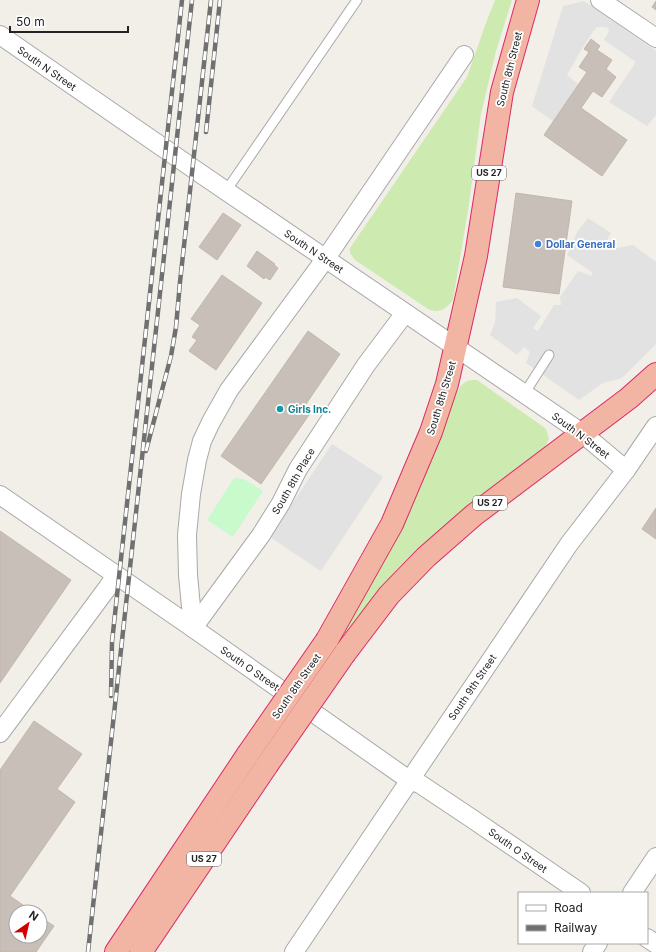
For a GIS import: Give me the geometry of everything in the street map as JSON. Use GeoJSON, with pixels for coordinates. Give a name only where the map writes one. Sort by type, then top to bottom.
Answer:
{"type":"FeatureCollection","features":[{"type":"Feature","properties":{"kind":"highway","name":"South 8th Street"},"geometry":{"type":"LineString","coordinates":[[116,952],[248,754],[327,640],[392,524],[431,432],[447,384],[476,256],[502,92],[528,0]]}},
{"type":"Feature","properties":{"kind":"highway","name":"US 27"},"geometry":{"type":"LineString","coordinates":[[141,952],[267,765],[345,653],[389,595],[426,557],[474,515],[630,398],[656,374]]}},
{"type":"Feature","properties":{"kind":"street"},"geometry":{"type":"LineString","coordinates":[[606,1],[656,38]]}},
{"type":"Feature","properties":{"kind":"street","name":"South N Street"},"geometry":{"type":"LineString","coordinates":[[0,35],[582,434],[626,470]]}},
{"type":"Feature","properties":{"kind":"street"},"geometry":{"type":"LineString","coordinates":[[194,628],[188,575],[187,535],[191,494],[202,441],[229,390],[326,258],[464,55]]}},
{"type":"Feature","properties":{"kind":"street","name":"South 8th Place"},"geometry":{"type":"LineString","coordinates":[[194,628],[261,536],[281,503],[298,469],[366,366],[405,313]]}},
{"type":"Feature","properties":{"kind":"street","name":"South 9th Street"},"geometry":{"type":"LineString","coordinates":[[294,952],[569,544],[626,470],[656,426]]}},
{"type":"Feature","properties":{"kind":"street","name":"South O Street"},"geometry":{"type":"LineString","coordinates":[[0,495],[194,628],[410,780],[420,784],[580,892]]}},
{"type":"Feature","properties":{"kind":"street"},"geometry":{"type":"LineString","coordinates":[[0,733],[116,575]]}},
{"type":"Feature","properties":{"kind":"street"},"geometry":{"type":"LineString","coordinates":[[633,892],[656,857]]}},
{"type":"Feature","properties":{"kind":"lane"},"geometry":{"type":"LineString","coordinates":[[226,191],[357,0]]}},
{"type":"Feature","properties":{"kind":"lane"},"geometry":{"type":"LineString","coordinates":[[524,394],[549,355]]}},
{"type":"Feature","properties":{"kind":"green space"},"geometry":{"type":"Polygon","coordinates":[[[495,0],[512,0],[496,51],[481,114],[468,211],[453,300],[442,310],[436,311],[428,309],[355,260],[350,253],[350,248],[467,77],[495,0]]]}},
{"type":"Feature","properties":{"kind":"green space"},"geometry":{"type":"Polygon","coordinates":[[[477,380],[545,428],[549,439],[545,447],[346,633],[343,632],[423,474],[458,390],[464,383],[477,380]]]}},
{"type":"Feature","properties":{"kind":"green space"},"geometry":{"type":"Polygon","coordinates":[[[234,478],[244,479],[263,491],[233,537],[207,520],[234,478]]]}},
{"type":"Feature","properties":{"kind":"shaded area"},"geometry":{"type":"Polygon","coordinates":[[[584,1],[656,51],[656,115],[647,126],[609,102],[636,62],[604,40],[609,31],[608,28],[605,27],[597,27],[594,30],[567,75],[579,85],[553,121],[532,106],[563,6],[584,1]]]}},
{"type":"Feature","properties":{"kind":"shaded area"},"geometry":{"type":"Polygon","coordinates":[[[588,218],[611,233],[605,244],[612,249],[633,245],[656,262],[656,344],[622,378],[603,383],[579,400],[526,363],[530,352],[524,347],[517,355],[490,335],[495,323],[496,302],[517,298],[541,316],[533,328],[538,331],[554,305],[561,305],[560,297],[578,271],[591,276],[593,273],[567,255],[577,232],[588,218]]]}},
{"type":"Feature","properties":{"kind":"shaded area"},"geometry":{"type":"Polygon","coordinates":[[[332,444],[383,477],[321,571],[270,537],[332,444]]]}},
{"type":"Feature","properties":{"kind":"building"},"geometry":{"type":"Polygon","coordinates":[[[656,1],[656,10],[652,7],[656,1]]]}},
{"type":"Feature","properties":{"kind":"building"},"geometry":{"type":"Polygon","coordinates":[[[591,39],[600,46],[597,50],[612,60],[606,69],[616,77],[602,97],[593,91],[581,108],[627,140],[602,176],[544,135],[587,72],[579,67],[589,52],[584,49],[591,39]]]}},
{"type":"Feature","properties":{"kind":"building","name":"Dollar General"},"geometry":{"type":"Polygon","coordinates":[[[516,193],[572,201],[559,294],[503,287],[516,193]]]}},
{"type":"Feature","properties":{"kind":"building"},"geometry":{"type":"Polygon","coordinates":[[[223,213],[241,225],[217,260],[199,247],[223,213]]]}},
{"type":"Feature","properties":{"kind":"building"},"geometry":{"type":"Polygon","coordinates":[[[257,251],[275,264],[274,265],[278,268],[270,280],[265,277],[264,279],[247,266],[257,251]]]}},
{"type":"Feature","properties":{"kind":"building"},"geometry":{"type":"Polygon","coordinates":[[[222,275],[262,303],[216,370],[189,351],[197,340],[192,337],[200,325],[191,319],[222,275]]]}},
{"type":"Feature","properties":{"kind":"building","name":"Girls Inc."},"geometry":{"type":"Polygon","coordinates":[[[308,331],[340,354],[304,407],[311,412],[261,484],[221,456],[308,331]]]}},
{"type":"Feature","properties":{"kind":"building"},"geometry":{"type":"Polygon","coordinates":[[[656,508],[656,539],[642,529],[656,508]]]}},
{"type":"Feature","properties":{"kind":"building"},"geometry":{"type":"Polygon","coordinates":[[[0,531],[71,580],[0,683],[0,531]]]}},
{"type":"Feature","properties":{"kind":"building"},"geometry":{"type":"Polygon","coordinates":[[[34,721],[82,754],[57,789],[75,802],[10,896],[22,904],[8,904],[8,944],[42,944],[36,952],[0,952],[0,770],[34,721]]]}},
{"type":"Feature","properties":{"kind":"building"},"geometry":{"type":"Polygon","coordinates":[[[48,922],[54,926],[48,935],[48,922]]]}},
{"type":"Feature","properties":{"kind":"railway"},"geometry":{"type":"LineString","coordinates":[[111,696],[112,642],[182,0]]}},
{"type":"Feature","properties":{"kind":"railway"},"geometry":{"type":"LineString","coordinates":[[88,952],[192,0]]}},
{"type":"Feature","properties":{"kind":"railway"},"geometry":{"type":"LineString","coordinates":[[146,451],[171,356],[176,327],[211,0]]}},
{"type":"Feature","properties":{"kind":"railway"},"geometry":{"type":"LineString","coordinates":[[206,132],[220,0]]}},
{"type":"Feature","properties":{"kind":"place","name":"Dollar General"},"geometry":{"type":"Point","coordinates":[538,244]}},
{"type":"Feature","properties":{"kind":"place","name":"Girls Inc."},"geometry":{"type":"Point","coordinates":[280,409]}}]}
